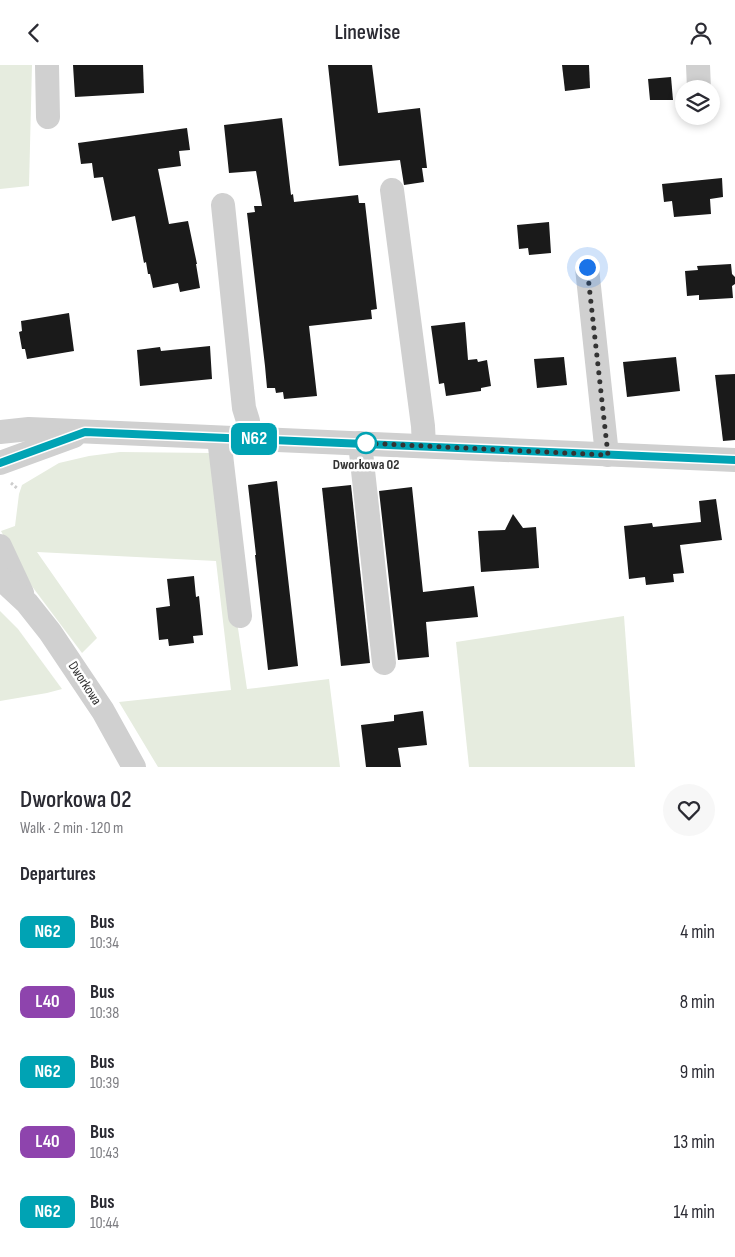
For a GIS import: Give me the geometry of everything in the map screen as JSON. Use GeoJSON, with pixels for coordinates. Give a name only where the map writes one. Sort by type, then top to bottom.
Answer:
{"type":"FeatureCollection","features":[{"type":"Feature","properties":{"kind":"street"},"geometry":{"type":"LineString","coordinates":[[47,65],[48,117]]}},
{"type":"Feature","properties":{"kind":"street"},"geometry":{"type":"LineString","coordinates":[[698,65],[699,80]]}},
{"type":"Feature","properties":{"kind":"street"},"geometry":{"type":"LineString","coordinates":[[392,190],[424,446]]}},
{"type":"Feature","properties":{"kind":"street"},"geometry":{"type":"LineString","coordinates":[[222,205],[249,439]]}},
{"type":"Feature","properties":{"kind":"street"},"geometry":{"type":"LineString","coordinates":[[587,267],[608,455]]}},
{"type":"Feature","properties":{"kind":"street"},"geometry":{"type":"LineString","coordinates":[[0,432],[29,429],[735,461]]}},
{"type":"Feature","properties":{"kind":"street"},"geometry":{"type":"LineString","coordinates":[[0,463],[85,432]]}},
{"type":"Feature","properties":{"kind":"street"},"geometry":{"type":"LineString","coordinates":[[219,438],[240,616]]}},
{"type":"Feature","properties":{"kind":"street"},"geometry":{"type":"LineString","coordinates":[[360,443],[384,663]]}},
{"type":"Feature","properties":{"kind":"street","name":"Dworkowa"},"geometry":{"type":"LineString","coordinates":[[0,546],[27,603]]}},
{"type":"Feature","properties":{"kind":"street","name":"Dworkowa"},"geometry":{"type":"LineString","coordinates":[[0,578],[27,603],[50,632],[103,711],[134,767]]}},
{"type":"Feature","properties":{"kind":"shaded area"},"geometry":{"type":"Polygon","coordinates":[[[0,65],[32,65],[29,186],[0,189],[0,65]]]}},
{"type":"Feature","properties":{"kind":"shaded area"},"geometry":{"type":"Polygon","coordinates":[[[120,452],[212,453],[247,689],[329,679],[340,767],[158,767],[119,702],[231,690],[216,561],[37,552],[97,638],[82,653],[25,577],[1,531],[15,526],[22,485],[59,463],[89,456],[120,452]]]}},
{"type":"Feature","properties":{"kind":"shaded area"},"geometry":{"type":"Polygon","coordinates":[[[0,611],[18,629],[62,689],[0,701],[0,611]]]}},
{"type":"Feature","properties":{"kind":"shaded area"},"geometry":{"type":"Polygon","coordinates":[[[624,616],[635,767],[469,767],[456,642],[624,616]]]}},
{"type":"Feature","properties":{"kind":"building"},"geometry":{"type":"Polygon","coordinates":[[[73,65],[143,65],[144,93],[75,97],[73,65]]]}},
{"type":"Feature","properties":{"kind":"building"},"geometry":{"type":"Polygon","coordinates":[[[328,65],[372,65],[378,113],[420,108],[427,168],[422,168],[424,182],[404,185],[400,160],[339,166],[328,65]]]}},
{"type":"Feature","properties":{"kind":"building"},"geometry":{"type":"Polygon","coordinates":[[[562,65],[589,65],[590,88],[565,91],[562,65]]]}},
{"type":"Feature","properties":{"kind":"building"},"geometry":{"type":"Polygon","coordinates":[[[671,77],[673,100],[650,100],[648,79],[671,77]]]}},
{"type":"Feature","properties":{"kind":"building"},"geometry":{"type":"Polygon","coordinates":[[[282,118],[291,195],[293,194],[294,202],[358,195],[359,203],[365,203],[377,309],[371,310],[372,319],[309,326],[317,396],[284,399],[283,392],[276,393],[275,388],[267,388],[247,213],[255,212],[254,206],[262,206],[256,171],[229,173],[224,125],[282,118]]]}},
{"type":"Feature","properties":{"kind":"building"},"geometry":{"type":"Polygon","coordinates":[[[187,128],[190,150],[179,151],[181,166],[158,169],[169,224],[188,221],[197,264],[200,288],[180,292],[178,283],[153,288],[146,262],[144,263],[135,216],[112,221],[103,177],[94,178],[92,163],[81,164],[78,143],[187,128]]]}},
{"type":"Feature","properties":{"kind":"building"},"geometry":{"type":"Polygon","coordinates":[[[722,178],[723,197],[710,199],[711,214],[674,217],[672,201],[664,202],[662,184],[722,178]]]}},
{"type":"Feature","properties":{"kind":"building"},"geometry":{"type":"Polygon","coordinates":[[[549,222],[551,253],[529,255],[528,248],[519,249],[517,225],[549,222]]]}},
{"type":"Feature","properties":{"kind":"building"},"geometry":{"type":"Polygon","coordinates":[[[731,264],[732,274],[735,277],[735,284],[732,286],[733,298],[699,300],[699,295],[687,296],[685,271],[698,270],[697,266],[731,264]]]}},
{"type":"Feature","properties":{"kind":"building"},"geometry":{"type":"Polygon","coordinates":[[[69,313],[74,351],[27,359],[25,349],[22,349],[19,332],[22,331],[21,321],[69,313]]]}},
{"type":"Feature","properties":{"kind":"building"},"geometry":{"type":"Polygon","coordinates":[[[465,322],[468,360],[477,359],[478,362],[487,360],[491,386],[481,388],[481,391],[446,396],[444,383],[439,384],[431,326],[465,322]]]}},
{"type":"Feature","properties":{"kind":"building"},"geometry":{"type":"Polygon","coordinates":[[[210,346],[212,379],[140,386],[137,350],[160,347],[161,351],[210,346]]]}},
{"type":"Feature","properties":{"kind":"building"},"geometry":{"type":"Polygon","coordinates":[[[564,357],[567,385],[537,388],[534,359],[564,357]]]}},
{"type":"Feature","properties":{"kind":"building"},"geometry":{"type":"Polygon","coordinates":[[[676,357],[680,391],[627,397],[623,362],[676,357]]]}},
{"type":"Feature","properties":{"kind":"building"},"geometry":{"type":"Polygon","coordinates":[[[735,374],[735,440],[723,441],[715,375],[735,374]]]}},
{"type":"Feature","properties":{"kind":"building"},"geometry":{"type":"Polygon","coordinates":[[[277,481],[298,666],[268,670],[248,485],[277,481]]]}},
{"type":"Feature","properties":{"kind":"building"},"geometry":{"type":"Polygon","coordinates":[[[351,485],[370,663],[341,666],[322,488],[351,485]]]}},
{"type":"Feature","properties":{"kind":"building"},"geometry":{"type":"Polygon","coordinates":[[[412,487],[423,592],[474,586],[478,617],[426,622],[429,657],[398,660],[379,491],[412,487]]]}},
{"type":"Feature","properties":{"kind":"building"},"geometry":{"type":"Polygon","coordinates":[[[716,499],[722,540],[680,545],[684,573],[673,574],[674,582],[646,585],[645,577],[629,579],[624,526],[652,523],[653,527],[701,522],[699,501],[716,499]]]}},
{"type":"Feature","properties":{"kind":"building"},"geometry":{"type":"Polygon","coordinates":[[[513,514],[523,528],[536,527],[539,568],[481,572],[478,531],[505,530],[513,514]]]}},
{"type":"Feature","properties":{"kind":"building"},"geometry":{"type":"Polygon","coordinates":[[[194,576],[196,597],[199,596],[203,635],[193,636],[194,643],[169,646],[168,639],[159,640],[156,608],[170,606],[167,579],[194,576]]]}},
{"type":"Feature","properties":{"kind":"building"},"geometry":{"type":"Polygon","coordinates":[[[423,711],[427,745],[398,748],[401,767],[366,767],[361,725],[394,721],[394,715],[423,711]]]}},
{"type":"Feature","properties":{"kind":"bus line","name":"N62"},"geometry":{"type":"LineString","coordinates":[[0,463],[85,432],[735,460]]}},
{"type":"Feature","properties":{"kind":"place","name":"Dworkowa 02"},"geometry":{"type":"Point","coordinates":[366,443]}},
{"type":"Feature","properties":{"kind":"route"},"geometry":{"type":"LineString","coordinates":[[366,443],[362,443],[608,455],[587,267]]}}]}
